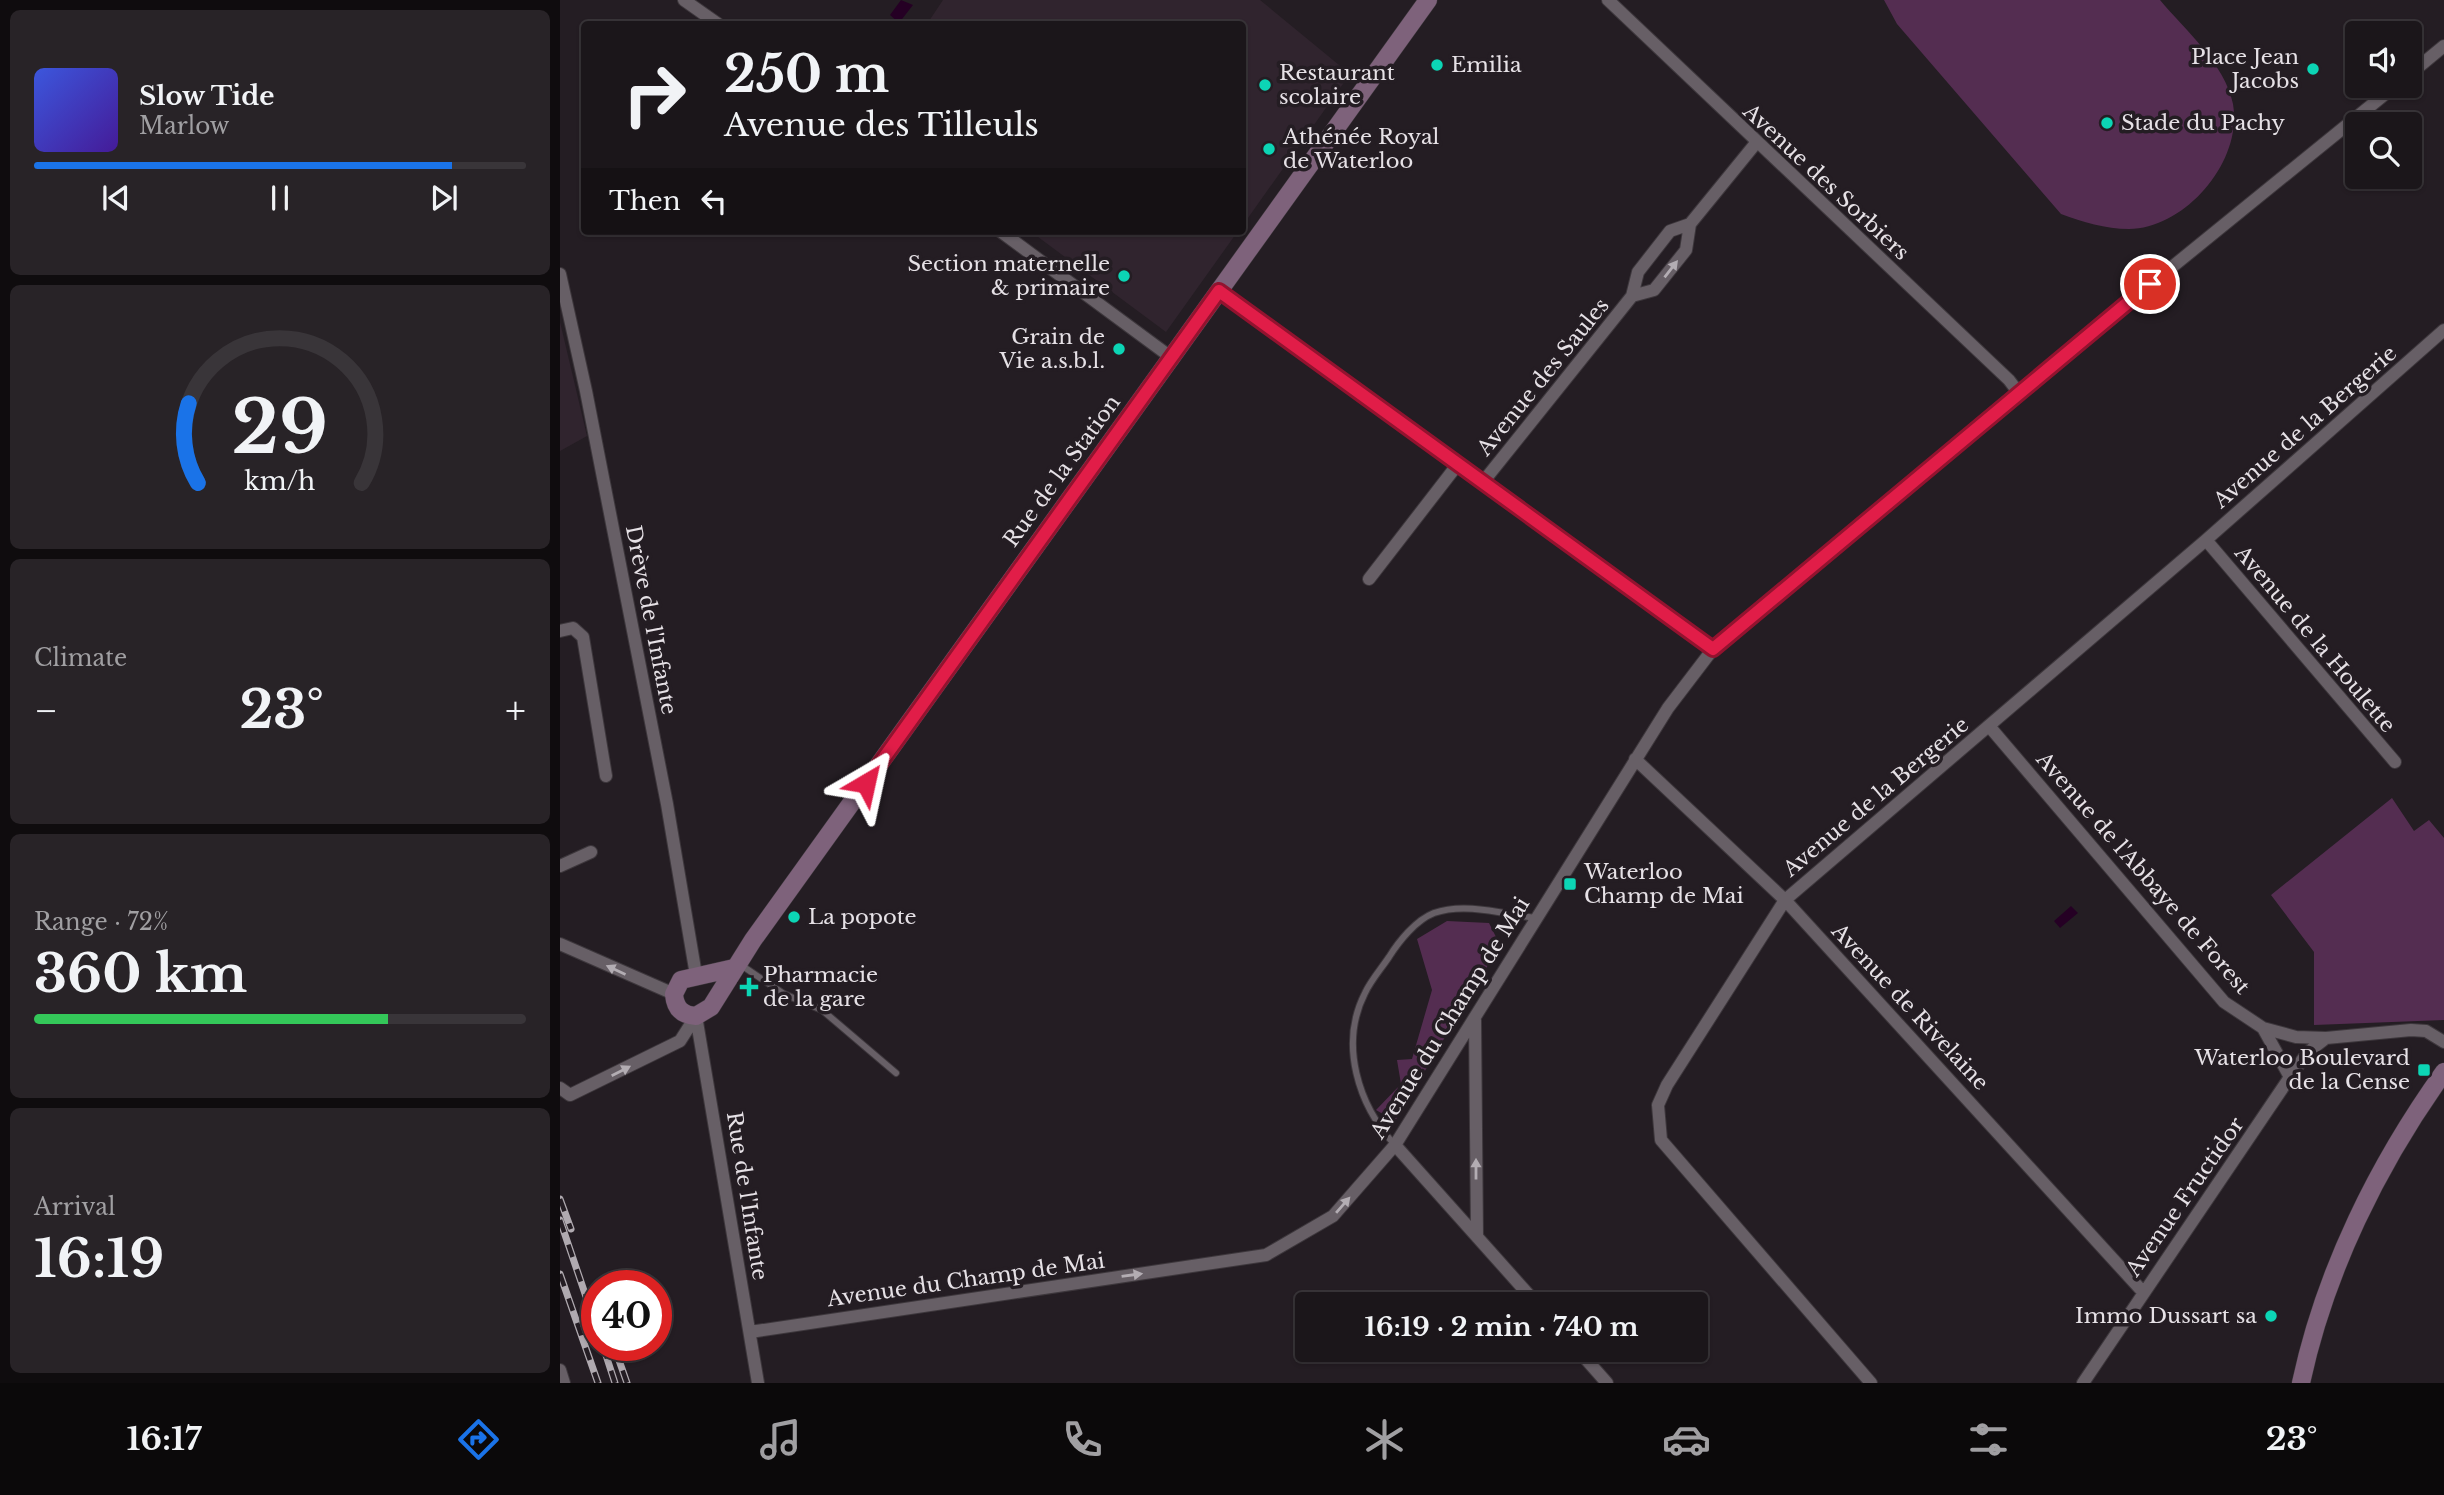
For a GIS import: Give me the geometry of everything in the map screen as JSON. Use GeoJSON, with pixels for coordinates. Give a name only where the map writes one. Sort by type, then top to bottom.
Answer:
{"type":"FeatureCollection","features":[{"type":"Feature","properties":{"kind":"street"},"geometry":{"type":"LineString","coordinates":[[684,0],[714,21]]}},
{"type":"Feature","properties":{"kind":"street","name":"Rue de la Station"},"geometry":{"type":"LineString","coordinates":[[715,999],[729,981],[735,965],[1428,0]]}},
{"type":"Feature","properties":{"kind":"street","name":"Avenue des Sorbiers"},"geometry":{"type":"LineString","coordinates":[[1608,0],[2009,380],[2018,392]]}},
{"type":"Feature","properties":{"kind":"street"},"geometry":{"type":"LineString","coordinates":[[2422,64],[2444,46]]}},
{"type":"Feature","properties":{"kind":"street","name":"Avenue du Champ de Mai"},"geometry":{"type":"LineString","coordinates":[[750,1332],[1266,1255],[1333,1216],[1395,1145],[1635,759],[1684,686],[1713,649],[2018,392],[2380,98]]}},
{"type":"Feature","properties":{"kind":"street","name":"Avenue des Saules"},"geometry":{"type":"LineString","coordinates":[[1632,296],[1654,290],[1686,250],[1690,224],[1756,143]]}},
{"type":"Feature","properties":{"kind":"street","name":"Avenue des Saules"},"geometry":{"type":"LineString","coordinates":[[1483,482],[1632,296],[1638,272],[1670,231],[1690,224]]}},
{"type":"Feature","properties":{"kind":"street"},"geometry":{"type":"LineString","coordinates":[[1005,235],[1172,358]]}},
{"type":"Feature","properties":{"kind":"street","name":"Drève de l'Infante"},"geometry":{"type":"LineString","coordinates":[[560,274],[589,402],[665,790],[696,975]]}},
{"type":"Feature","properties":{"kind":"street"},"geometry":{"type":"LineString","coordinates":[[1219,291],[1713,649]]}},
{"type":"Feature","properties":{"kind":"street","name":"Avenue de la Bergerie"},"geometry":{"type":"LineString","coordinates":[[1871,1383],[1661,1140],[1657,1123],[1658,1104],[1667,1085],[1785,900],[2206,540],[2444,330]]}},
{"type":"Feature","properties":{"kind":"street"},"geometry":{"type":"LineString","coordinates":[[1369,579],[1458,464]]}},
{"type":"Feature","properties":{"kind":"street","name":"Avenue de la Houlette"},"geometry":{"type":"LineString","coordinates":[[2206,540],[2395,762]]}},
{"type":"Feature","properties":{"kind":"street"},"geometry":{"type":"LineString","coordinates":[[560,631],[573,628],[583,637],[606,776]]}},
{"type":"Feature","properties":{"kind":"street","name":"Avenue de l'Abbaye de Forest"},"geometry":{"type":"LineString","coordinates":[[1989,726],[2224,1002],[2263,1028],[2290,1077]]}},
{"type":"Feature","properties":{"kind":"street","name":"Avenue de Rivelaine"},"geometry":{"type":"LineString","coordinates":[[1635,759],[1785,900],[2143,1292]]}},
{"type":"Feature","properties":{"kind":"street"},"geometry":{"type":"LineString","coordinates":[[560,866],[591,852]]}},
{"type":"Feature","properties":{"kind":"street"},"geometry":{"type":"LineString","coordinates":[[560,944],[674,993]]}},
{"type":"Feature","properties":{"kind":"street"},"geometry":{"type":"LineString","coordinates":[[696,1016],[677,1007],[674,993],[681,980],[735,965]]}},
{"type":"Feature","properties":{"kind":"street"},"geometry":{"type":"LineString","coordinates":[[560,1088],[570,1095],[579,1092],[680,1041],[696,1016],[711,1007],[715,999],[711,983],[696,975]]}},
{"type":"Feature","properties":{"kind":"street","name":"Rue de l'Infante"},"geometry":{"type":"LineString","coordinates":[[696,1016],[758,1383]]}},
{"type":"Feature","properties":{"kind":"street"},"geometry":{"type":"LineString","coordinates":[[1475,1020],[1477,1237]]}},
{"type":"Feature","properties":{"kind":"street"},"geometry":{"type":"LineString","coordinates":[[2263,1028],[2296,1037],[2326,1038],[2426,1031],[2444,1042]]}},
{"type":"Feature","properties":{"kind":"street","name":"Avenue Fructidor"},"geometry":{"type":"LineString","coordinates":[[2083,1383],[2290,1077],[2308,1052],[2326,1038]]}},
{"type":"Feature","properties":{"kind":"street"},"geometry":{"type":"LineString","coordinates":[[2301,1383],[2328,1292],[2354,1228],[2393,1150],[2444,1072]]}},
{"type":"Feature","properties":{"kind":"street"},"geometry":{"type":"LineString","coordinates":[[1395,1145],[1525,1292]]}},
{"type":"Feature","properties":{"kind":"street"},"geometry":{"type":"LineString","coordinates":[[1588,1362],[1607,1383]]}},
{"type":"Feature","properties":{"kind":"street"},"geometry":{"type":"LineString","coordinates":[[560,1370],[564,1383]]}},
{"type":"Feature","properties":{"kind":"lane"},"geometry":{"type":"LineString","coordinates":[[1395,1145],[1376,1124],[1359,1088],[1353,1040],[1364,994],[1402,938],[1433,913],[1467,908],[1535,918]]}},
{"type":"Feature","properties":{"kind":"lane"},"geometry":{"type":"LineString","coordinates":[[735,965],[784,993],[822,1010],[896,1073]]}},
{"type":"Feature","properties":{"kind":"shaded area"},"geometry":{"type":"Polygon","coordinates":[[[901,0],[913,5],[901,21],[890,15],[901,0]]]}},
{"type":"Feature","properties":{"kind":"shaded area","name":"Athénée Royal de Waterloo"},"geometry":{"type":"Polygon","coordinates":[[[943,0],[1260,0],[1350,74],[1246,221],[1246,21],[929,21],[943,0]]]}},
{"type":"Feature","properties":{"kind":"shaded area","name":"Stade du Pachy"},"geometry":{"type":"Polygon","coordinates":[[[1884,0],[2160,0],[2203,48],[2229,89],[2234,126],[2220,168],[2190,204],[2171,217],[2150,226],[2111,228],[2061,214],[1897,24],[1884,0]]]}},
{"type":"Feature","properties":{"kind":"shaded area"},"geometry":{"type":"Polygon","coordinates":[[[1035,235],[1235,235],[1166,332],[1035,235]]]}},
{"type":"Feature","properties":{"kind":"shaded area"},"geometry":{"type":"Polygon","coordinates":[[[560,322],[587,436],[560,451],[560,322]]]}},
{"type":"Feature","properties":{"kind":"shaded area"},"geometry":{"type":"Polygon","coordinates":[[[2392,798],[2414,831],[2429,820],[2444,838],[2444,1020],[2314,1025],[2314,952],[2271,895],[2392,798]]]}},
{"type":"Feature","properties":{"kind":"shaded area"},"geometry":{"type":"Polygon","coordinates":[[[2071,906],[2078,913],[2060,928],[2054,921],[2071,906]]]}},
{"type":"Feature","properties":{"kind":"shaded area"},"geometry":{"type":"Polygon","coordinates":[[[1447,921],[1489,923],[1500,945],[1395,1121],[1376,1110],[1401,1084],[1397,1060],[1412,1059],[1432,990],[1417,939],[1447,921]]]}},
{"type":"Feature","properties":{"kind":"railway"},"geometry":{"type":"LineString","coordinates":[[560,1199],[571,1229]]}},
{"type":"Feature","properties":{"kind":"railway"},"geometry":{"type":"LineString","coordinates":[[560,1220],[581,1282]]}},
{"type":"Feature","properties":{"kind":"railway"},"geometry":{"type":"LineString","coordinates":[[560,1274],[598,1383]]}},
{"type":"Feature","properties":{"kind":"railway"},"geometry":{"type":"LineString","coordinates":[[608,1361],[615,1383]]}},
{"type":"Feature","properties":{"kind":"railway"},"geometry":{"type":"LineString","coordinates":[[619,1361],[627,1383]]}},
{"type":"Feature","properties":{"kind":"place","name":"Emilia"},"geometry":{"type":"Point","coordinates":[1437,65]}},
{"type":"Feature","properties":{"kind":"place","name":"Place Jean Jacobs"},"geometry":{"type":"Point","coordinates":[2313,69]}},
{"type":"Feature","properties":{"kind":"place","name":"Restaurant scolaire"},"geometry":{"type":"Point","coordinates":[1265,85]}},
{"type":"Feature","properties":{"kind":"place","name":"Stade du Pachy"},"geometry":{"type":"Point","coordinates":[2107,123]}},
{"type":"Feature","properties":{"kind":"place","name":"Athénée Royal de Waterloo"},"geometry":{"type":"Point","coordinates":[1269,149]}},
{"type":"Feature","properties":{"kind":"place","name":"Section maternelle & primaire"},"geometry":{"type":"Point","coordinates":[1124,276]}},
{"type":"Feature","properties":{"kind":"place","name":"Grain de Vie a.s.b.l."},"geometry":{"type":"Point","coordinates":[1119,349]}},
{"type":"Feature","properties":{"kind":"place","name":"Waterloo Champ de Mai"},"geometry":{"type":"Point","coordinates":[1570,884]}},
{"type":"Feature","properties":{"kind":"place","name":"La popote"},"geometry":{"type":"Point","coordinates":[794,917]}},
{"type":"Feature","properties":{"kind":"place","name":"Pharmacie de la gare"},"geometry":{"type":"Point","coordinates":[749,987]}},
{"type":"Feature","properties":{"kind":"place","name":"Waterloo Boulevard de la Cense"},"geometry":{"type":"Point","coordinates":[2424,1070]}},
{"type":"Feature","properties":{"kind":"place","name":"Immo Dussart sa"},"geometry":{"type":"Point","coordinates":[2271,1316]}},
{"type":"Feature","properties":{"kind":"route"},"geometry":{"type":"LineString","coordinates":[[866,783],[1219,291],[1713,649],[2150,284]]}}]}
